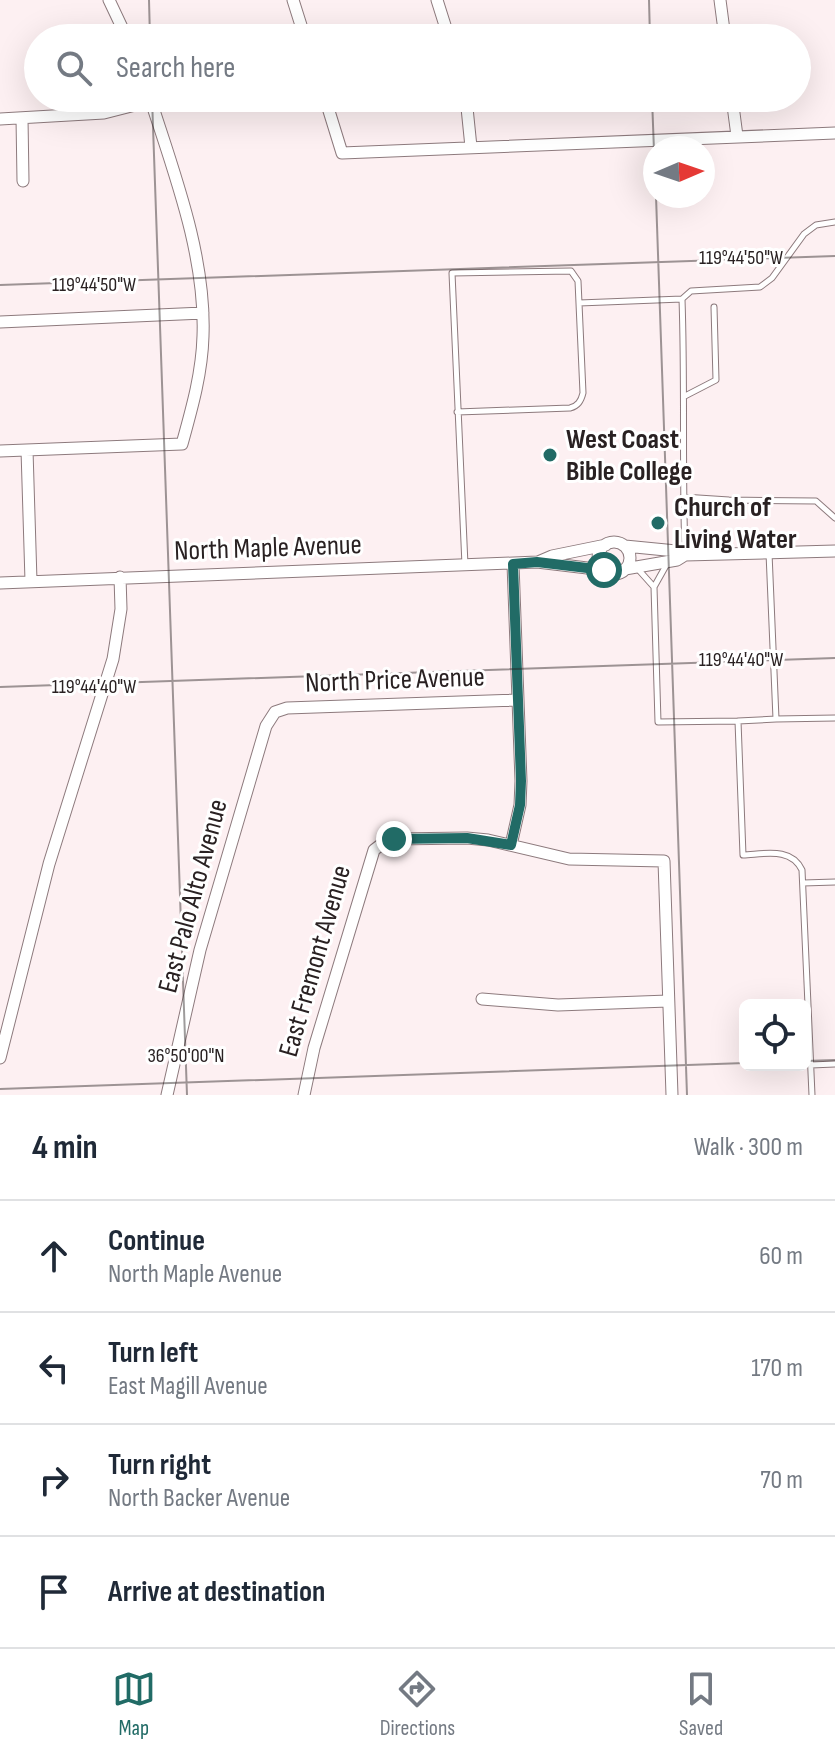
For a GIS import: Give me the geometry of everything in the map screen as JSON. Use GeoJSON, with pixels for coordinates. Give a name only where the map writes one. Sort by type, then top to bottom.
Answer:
{"type":"FeatureCollection","features":[{"type":"Feature","properties":{"kind":"street"},"geometry":{"type":"LineString","coordinates":[[109,0],[120,24]]}},
{"type":"Feature","properties":{"kind":"street"},"geometry":{"type":"LineString","coordinates":[[293,0],[301,24]]}},
{"type":"Feature","properties":{"kind":"street"},"geometry":{"type":"LineString","coordinates":[[437,0],[445,24]]}},
{"type":"Feature","properties":{"kind":"street"},"geometry":{"type":"LineString","coordinates":[[720,0],[723,24]]}},
{"type":"Feature","properties":{"kind":"street"},"geometry":{"type":"LineString","coordinates":[[0,119],[107,112]]}},
{"type":"Feature","properties":{"kind":"street"},"geometry":{"type":"LineString","coordinates":[[0,451],[182,444],[199,376],[203,313],[185,211],[154,112]]}},
{"type":"Feature","properties":{"kind":"street"},"geometry":{"type":"LineString","coordinates":[[329,112],[342,153],[835,133]]}},
{"type":"Feature","properties":{"kind":"street"},"geometry":{"type":"LineString","coordinates":[[467,112],[471,147]]}},
{"type":"Feature","properties":{"kind":"street"},"geometry":{"type":"LineString","coordinates":[[734,112],[737,136]]}},
{"type":"Feature","properties":{"kind":"street"},"geometry":{"type":"LineString","coordinates":[[22,118],[23,181]]}},
{"type":"Feature","properties":{"kind":"street"},"geometry":{"type":"LineString","coordinates":[[0,322],[203,313]]}},
{"type":"Feature","properties":{"kind":"street"},"geometry":{"type":"LineString","coordinates":[[27,450],[31,581]]}},
{"type":"Feature","properties":{"kind":"street","name":"North Maple Avenue"},"geometry":{"type":"LineString","coordinates":[[537,562],[616,542],[685,555],[835,551]]}},
{"type":"Feature","properties":{"kind":"street"},"geometry":{"type":"LineString","coordinates":[[604,570],[599,557],[606,545]]}},
{"type":"Feature","properties":{"kind":"street"},"geometry":{"type":"LineString","coordinates":[[625,546],[630,555],[631,568]]}},
{"type":"Feature","properties":{"kind":"street","name":"North Maple Avenue"},"geometry":{"type":"LineString","coordinates":[[0,583],[537,562],[617,574],[631,568],[677,560],[685,555]]}},
{"type":"Feature","properties":{"kind":"street"},"geometry":{"type":"LineString","coordinates":[[513,564],[521,794],[511,845],[578,860],[664,861],[672,1095]]}},
{"type":"Feature","properties":{"kind":"street"},"geometry":{"type":"LineString","coordinates":[[0,1058],[49,864],[113,659],[121,609],[120,577]]}},
{"type":"Feature","properties":{"kind":"street","name":"North Price Avenue"},"geometry":{"type":"LineString","coordinates":[[275,712],[287,708],[517,700]]}},
{"type":"Feature","properties":{"kind":"street","name":"East Palo Alto Avenue"},"geometry":{"type":"LineString","coordinates":[[167,1095],[200,950],[266,726],[275,712]]}},
{"type":"Feature","properties":{"kind":"street","name":"East Fremont Avenue"},"geometry":{"type":"LineString","coordinates":[[304,1095],[314,1048],[370,857],[380,844],[394,839],[449,837],[511,845]]}},
{"type":"Feature","properties":{"kind":"street"},"geometry":{"type":"LineString","coordinates":[[482,999],[558,1005],[668,1001]]}},
{"type":"Feature","properties":{"kind":"lane"},"geometry":{"type":"LineString","coordinates":[[579,303],[682,299],[691,291],[760,287],[772,278],[804,234],[816,225],[835,222]]}},
{"type":"Feature","properties":{"kind":"lane"},"geometry":{"type":"LineString","coordinates":[[457,412],[576,406],[583,393],[576,275],[567,269],[452,273],[457,412],[466,566]]}},
{"type":"Feature","properties":{"kind":"lane"},"geometry":{"type":"LineString","coordinates":[[682,299],[685,555]]}},
{"type":"Feature","properties":{"kind":"lane"},"geometry":{"type":"LineString","coordinates":[[685,396],[716,380],[714,307]]}},
{"type":"Feature","properties":{"kind":"lane"},"geometry":{"type":"LineString","coordinates":[[683,497],[816,501],[835,518]]}},
{"type":"Feature","properties":{"kind":"lane"},"geometry":{"type":"LineString","coordinates":[[769,552],[776,719]]}},
{"type":"Feature","properties":{"kind":"lane"},"geometry":{"type":"LineString","coordinates":[[668,561],[654,587],[658,722],[835,718]]}},
{"type":"Feature","properties":{"kind":"lane"},"geometry":{"type":"LineString","coordinates":[[631,568],[654,587]]}},
{"type":"Feature","properties":{"kind":"lane"},"geometry":{"type":"LineString","coordinates":[[738,721],[743,855],[782,853],[791,856],[802,870],[808,999]]}},
{"type":"Feature","properties":{"kind":"lane"},"geometry":{"type":"LineString","coordinates":[[803,883],[835,882]]}},
{"type":"Feature","properties":{"kind":"lane"},"geometry":{"type":"LineString","coordinates":[[812,1095],[811,1065],[835,1064]]}},
{"type":"Feature","properties":{"kind":"place","name":"West Coast Bible College"},"geometry":{"type":"Point","coordinates":[550,455]}},
{"type":"Feature","properties":{"kind":"place","name":"Church of Living Water"},"geometry":{"type":"Point","coordinates":[658,523]}},
{"type":"Feature","properties":{"kind":"route"},"geometry":{"type":"LineString","coordinates":[[394,839],[467,838],[511,845],[520,805],[521,781],[513,564],[537,562],[604,570]]}}]}
